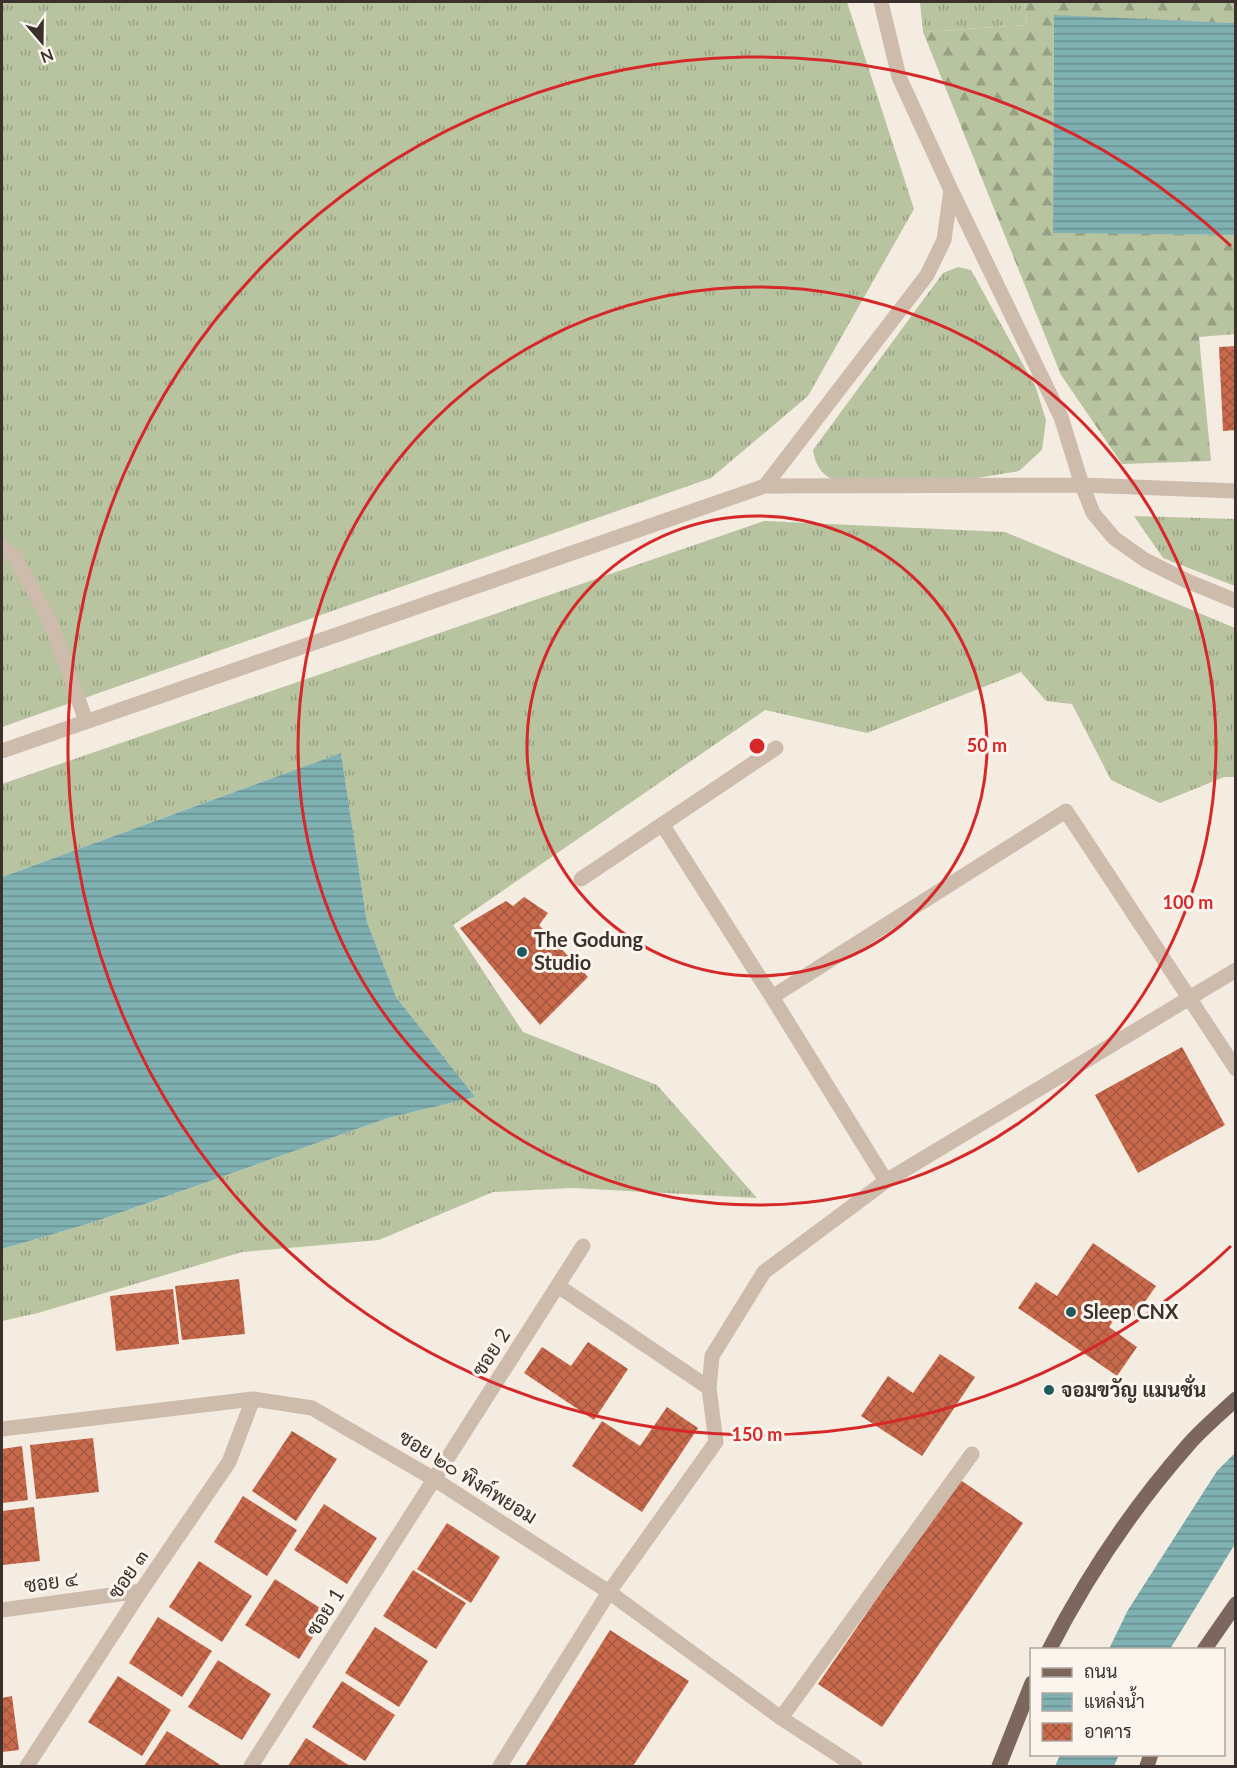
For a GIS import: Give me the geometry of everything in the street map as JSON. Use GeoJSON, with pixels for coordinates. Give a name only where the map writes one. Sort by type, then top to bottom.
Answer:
{"type":"FeatureCollection","features":[{"type":"Feature","properties":{"kind":"main road"},"geometry":{"type":"LineString","coordinates":[[1050,1648],[1066,1615],[1119,1530],[1190,1443],[1236,1399]]}},
{"type":"Feature","properties":{"kind":"main road"},"geometry":{"type":"LineString","coordinates":[[1205,1648],[1236,1604]]}},
{"type":"Feature","properties":{"kind":"main road"},"geometry":{"type":"LineString","coordinates":[[999,1767],[1030,1688]]}},
{"type":"Feature","properties":{"kind":"street"},"geometry":{"type":"LineString","coordinates":[[881,2],[899,77],[1061,417],[1093,513],[1114,538],[1155,565],[1236,601]]}},
{"type":"Feature","properties":{"kind":"street"},"geometry":{"type":"LineString","coordinates":[[765,486],[927,275],[944,240],[951,190]]}},
{"type":"Feature","properties":{"kind":"street"},"geometry":{"type":"LineString","coordinates":[[2,751],[765,486],[1082,484],[1236,491]]}},
{"type":"Feature","properties":{"kind":"street"},"geometry":{"type":"LineString","coordinates":[[2,548],[15,557],[51,623],[86,721]]}},
{"type":"Feature","properties":{"kind":"street"},"geometry":{"type":"LineString","coordinates":[[581,879],[776,748]]}},
{"type":"Feature","properties":{"kind":"street"},"geometry":{"type":"LineString","coordinates":[[772,997],[1066,811],[1236,1069]]}},
{"type":"Feature","properties":{"kind":"street"},"geometry":{"type":"LineString","coordinates":[[662,824],[886,1181]]}},
{"type":"Feature","properties":{"kind":"street"},"geometry":{"type":"LineString","coordinates":[[500,1767],[609,1592],[716,1442],[709,1388],[712,1356],[764,1272],[886,1181],[1236,970]]}},
{"type":"Feature","properties":{"kind":"street","name":"ซอย 2"},"geometry":{"type":"LineString","coordinates":[[434,1479],[583,1246]]}},
{"type":"Feature","properties":{"kind":"street"},"geometry":{"type":"LineString","coordinates":[[558,1286],[709,1388]]}},
{"type":"Feature","properties":{"kind":"street","name":"ซอย ๒๐ พิงค์พยอม"},"geometry":{"type":"LineString","coordinates":[[2,1429],[253,1399],[312,1408],[434,1479],[609,1592],[781,1718],[855,1767]]}},
{"type":"Feature","properties":{"kind":"street","name":"ซอย ๓"},"geometry":{"type":"LineString","coordinates":[[27,1767],[141,1591],[229,1462],[253,1399]]}},
{"type":"Feature","properties":{"kind":"street"},"geometry":{"type":"LineString","coordinates":[[781,1718],[972,1454]]}},
{"type":"Feature","properties":{"kind":"street","name":"ซอย 1"},"geometry":{"type":"LineString","coordinates":[[251,1767],[434,1479]]}},
{"type":"Feature","properties":{"kind":"street","name":"ซอย ๔"},"geometry":{"type":"LineString","coordinates":[[2,1610],[141,1591]]}},
{"type":"Feature","properties":{"kind":"green space"},"geometry":{"type":"Polygon","coordinates":[[[2,2],[847,2],[914,209],[808,396],[711,478],[2,727],[2,2]]]}},
{"type":"Feature","properties":{"kind":"green space"},"geometry":{"type":"Polygon","coordinates":[[[920,2],[1024,2],[1027,25],[923,32],[920,2]]]}},
{"type":"Feature","properties":{"kind":"green space"},"geometry":{"type":"Polygon","coordinates":[[[1024,2],[1235,2],[1235,23],[1054,16],[1053,232],[1235,235],[1235,334],[1199,337],[1211,461],[1122,464],[1061,375],[923,32],[1027,25],[1024,2]]]}},
{"type":"Feature","properties":{"kind":"green space"},"geometry":{"type":"Polygon","coordinates":[[[958,267],[971,270],[1036,388],[1046,420],[1042,450],[1019,471],[977,478],[843,485],[831,479],[819,468],[813,450],[943,273],[958,267]]]}},
{"type":"Feature","properties":{"kind":"green space"},"geometry":{"type":"Polygon","coordinates":[[[1134,516],[1235,519],[1235,586],[1163,558],[1134,516]]]}},
{"type":"Feature","properties":{"kind":"green space"},"geometry":{"type":"Polygon","coordinates":[[[764,521],[1005,532],[1235,628],[1235,777],[1224,777],[1160,803],[1111,780],[1072,704],[1046,701],[1021,672],[867,733],[765,710],[453,925],[523,1032],[657,1085],[757,1198],[573,1188],[493,1192],[379,1240],[242,1252],[38,1313],[2,1321],[2,1249],[91,1223],[388,1118],[474,1097],[396,997],[367,922],[341,753],[2,877],[2,784],[764,521]]]}},
{"type":"Feature","properties":{"kind":"water"},"geometry":{"type":"Polygon","coordinates":[[[1054,15],[1235,23],[1235,235],[1053,233],[1054,15]]]}},
{"type":"Feature","properties":{"kind":"water"},"geometry":{"type":"Polygon","coordinates":[[[341,753],[367,922],[396,997],[475,1097],[388,1118],[91,1223],[2,1249],[2,877],[341,753]]]}},
{"type":"Feature","properties":{"kind":"water"},"geometry":{"type":"Polygon","coordinates":[[[1235,1453],[1235,1544],[1171,1648],[1109,1648],[1128,1610],[1217,1471],[1235,1453]]]}},
{"type":"Feature","properties":{"kind":"water"},"geometry":{"type":"Polygon","coordinates":[[[1059,1756],[1119,1756],[1114,1766],[1055,1766],[1059,1756]]]}},
{"type":"Feature","properties":{"kind":"building"},"geometry":{"type":"Polygon","coordinates":[[[1236,346],[1236,430],[1223,431],[1219,347],[1236,346]]]}},
{"type":"Feature","properties":{"kind":"building","name":"The Godung Studio"},"geometry":{"type":"Polygon","coordinates":[[[524,897],[548,913],[539,925],[588,977],[540,1025],[460,928],[506,901],[513,906],[524,897]]]}},
{"type":"Feature","properties":{"kind":"building"},"geometry":{"type":"Polygon","coordinates":[[[1182,1047],[1225,1125],[1138,1173],[1095,1095],[1182,1047]]]}},
{"type":"Feature","properties":{"kind":"building","name":"Sleep CNX"},"geometry":{"type":"Polygon","coordinates":[[[1093,1243],[1156,1286],[1135,1316],[1122,1308],[1109,1327],[1137,1347],[1117,1376],[1018,1308],[1036,1282],[1057,1296],[1093,1243]]]}},
{"type":"Feature","properties":{"kind":"building"},"geometry":{"type":"Polygon","coordinates":[[[239,1279],[245,1334],[182,1340],[175,1286],[239,1279]]]}},
{"type":"Feature","properties":{"kind":"building"},"geometry":{"type":"Polygon","coordinates":[[[173,1289],[179,1344],[116,1351],[110,1296],[173,1289]]]}},
{"type":"Feature","properties":{"kind":"building"},"geometry":{"type":"Polygon","coordinates":[[[588,1342],[628,1369],[594,1420],[524,1373],[542,1347],[571,1366],[588,1342]]]}},
{"type":"Feature","properties":{"kind":"building"},"geometry":{"type":"Polygon","coordinates":[[[940,1354],[975,1377],[922,1456],[861,1416],[888,1376],[913,1393],[940,1354]]]}},
{"type":"Feature","properties":{"kind":"building"},"geometry":{"type":"Polygon","coordinates":[[[667,1407],[698,1428],[642,1512],[572,1466],[602,1421],[640,1446],[667,1407]]]}},
{"type":"Feature","properties":{"kind":"building"},"geometry":{"type":"Polygon","coordinates":[[[292,1431],[337,1459],[296,1521],[252,1491],[292,1431]]]}},
{"type":"Feature","properties":{"kind":"building"},"geometry":{"type":"Polygon","coordinates":[[[93,1438],[99,1492],[36,1499],[30,1445],[93,1438]]]}},
{"type":"Feature","properties":{"kind":"building"},"geometry":{"type":"Polygon","coordinates":[[[22,1446],[28,1500],[2,1503],[2,1449],[22,1446]]]}},
{"type":"Feature","properties":{"kind":"building"},"geometry":{"type":"Polygon","coordinates":[[[959,1479],[1023,1523],[882,1727],[818,1684],[959,1479]]]}},
{"type":"Feature","properties":{"kind":"building"},"geometry":{"type":"Polygon","coordinates":[[[243,1496],[297,1530],[267,1576],[214,1542],[243,1496]]]}},
{"type":"Feature","properties":{"kind":"building"},"geometry":{"type":"Polygon","coordinates":[[[324,1504],[377,1538],[347,1584],[294,1550],[324,1504]]]}},
{"type":"Feature","properties":{"kind":"building"},"geometry":{"type":"Polygon","coordinates":[[[34,1507],[40,1561],[2,1565],[2,1511],[34,1507]]]}},
{"type":"Feature","properties":{"kind":"building"},"geometry":{"type":"Polygon","coordinates":[[[447,1523],[500,1557],[471,1603],[417,1569],[447,1523]]]}},
{"type":"Feature","properties":{"kind":"building"},"geometry":{"type":"Polygon","coordinates":[[[199,1561],[252,1596],[222,1642],[169,1607],[199,1561]]]}},
{"type":"Feature","properties":{"kind":"building"},"geometry":{"type":"Polygon","coordinates":[[[413,1570],[466,1603],[436,1649],[383,1616],[413,1570]]]}},
{"type":"Feature","properties":{"kind":"building"},"geometry":{"type":"Polygon","coordinates":[[[275,1579],[328,1613],[299,1659],[245,1625],[275,1579]]]}},
{"type":"Feature","properties":{"kind":"building"},"geometry":{"type":"Polygon","coordinates":[[[158,1617],[212,1651],[182,1697],[129,1663],[158,1617]]]}},
{"type":"Feature","properties":{"kind":"building"},"geometry":{"type":"Polygon","coordinates":[[[375,1627],[428,1661],[399,1707],[345,1673],[375,1627]]]}},
{"type":"Feature","properties":{"kind":"building"},"geometry":{"type":"Polygon","coordinates":[[[610,1630],[689,1681],[633,1766],[525,1766],[610,1630]]]}},
{"type":"Feature","properties":{"kind":"building"},"geometry":{"type":"Polygon","coordinates":[[[218,1660],[271,1694],[242,1740],[188,1707],[218,1660]]]}},
{"type":"Feature","properties":{"kind":"building"},"geometry":{"type":"Polygon","coordinates":[[[118,1676],[171,1710],[142,1756],[88,1722],[118,1676]]]}},
{"type":"Feature","properties":{"kind":"building"},"geometry":{"type":"Polygon","coordinates":[[[342,1681],[395,1715],[365,1761],[312,1727],[342,1681]]]}},
{"type":"Feature","properties":{"kind":"building"},"geometry":{"type":"Polygon","coordinates":[[[12,1696],[19,1750],[2,1752],[2,1698],[12,1696]]]}},
{"type":"Feature","properties":{"kind":"building"},"geometry":{"type":"Polygon","coordinates":[[[167,1731],[222,1766],[144,1766],[167,1731]]]}},
{"type":"Feature","properties":{"kind":"building"},"geometry":{"type":"Polygon","coordinates":[[[306,1738],[350,1766],[288,1766],[306,1738]]]}},
{"type":"Feature","properties":{"kind":"place","name":"The Godung Studio"},"geometry":{"type":"Point","coordinates":[522,952]}},
{"type":"Feature","properties":{"kind":"place","name":"Sleep CNX"},"geometry":{"type":"Point","coordinates":[1071,1312]}},
{"type":"Feature","properties":{"kind":"place","name":"จอมขวัญ แมนชั่น"},"geometry":{"type":"Point","coordinates":[1049,1390]}}]}
